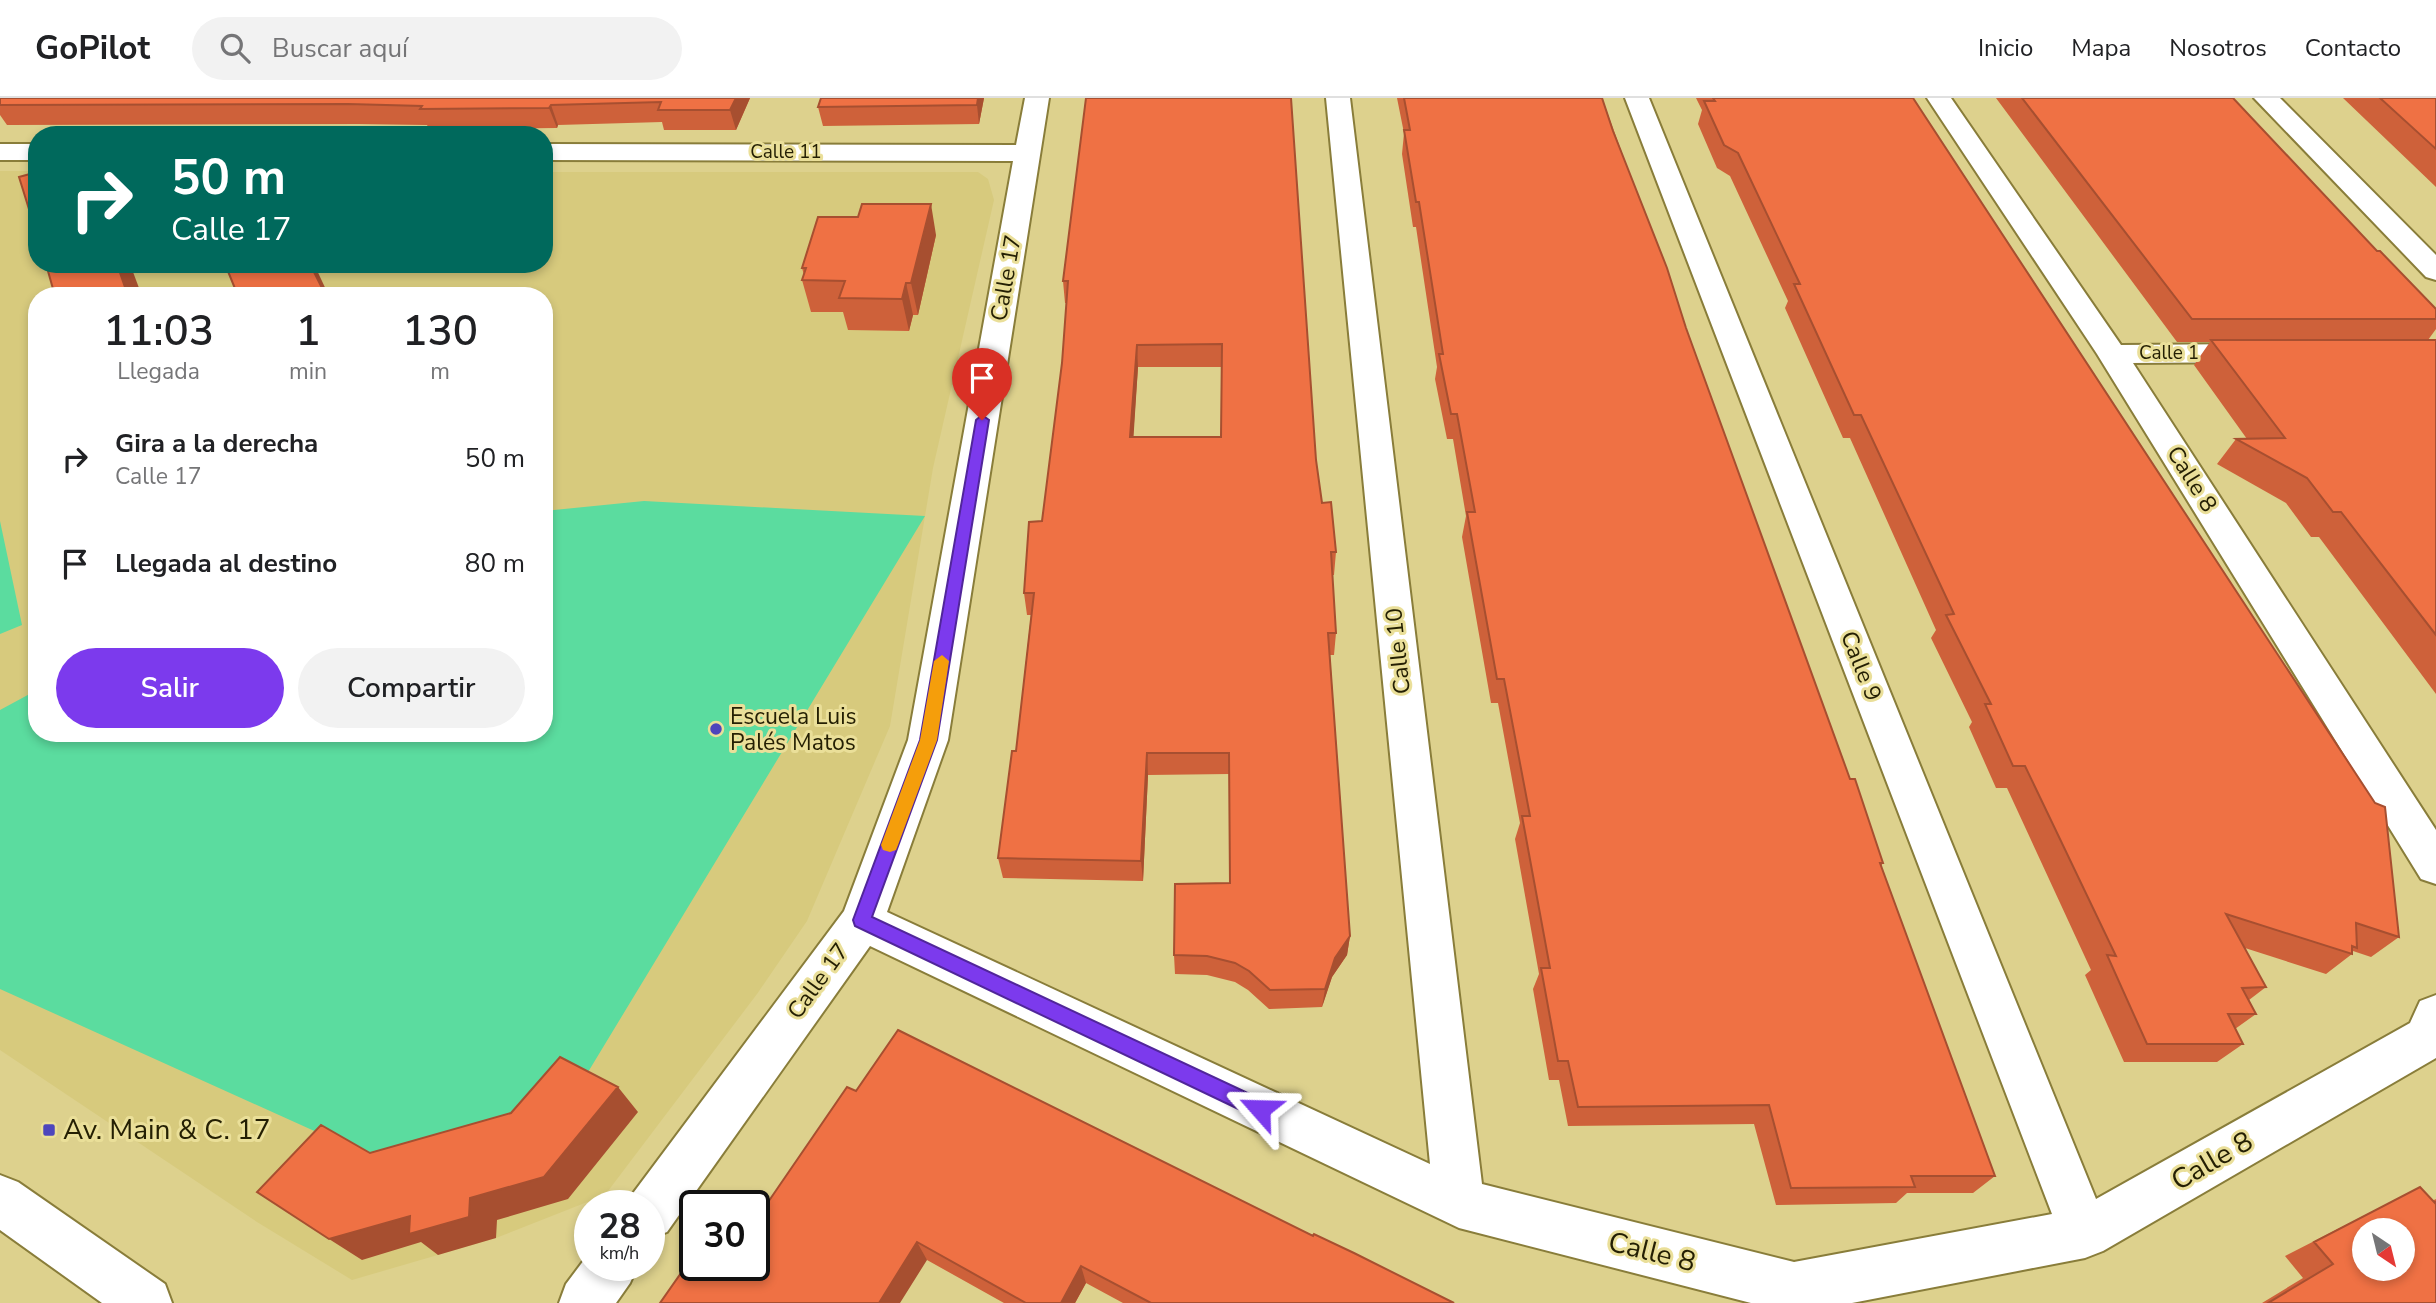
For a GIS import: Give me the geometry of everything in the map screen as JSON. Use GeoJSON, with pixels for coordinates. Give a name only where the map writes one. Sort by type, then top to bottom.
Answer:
{"type":"FeatureCollection","features":[{"type":"Feature","properties":{"kind":"street","name":"Calle 17"},"geometry":{"type":"LineString","coordinates":[[665,1192],[862,920],[928,740],[1037,98]]}},
{"type":"Feature","properties":{"kind":"street","name":"Calle 10"},"geometry":{"type":"LineString","coordinates":[[1338,98],[1459,1203]]}},
{"type":"Feature","properties":{"kind":"street","name":"Calle 9"},"geometry":{"type":"LineString","coordinates":[[1637,98],[2085,1233]]}},
{"type":"Feature","properties":{"kind":"street","name":"Calle 8"},"geometry":{"type":"LineString","coordinates":[[1939,98],[2112,354],[2436,866]]}},
{"type":"Feature","properties":{"kind":"street"},"geometry":{"type":"LineString","coordinates":[[2266,98],[2436,271]]}},
{"type":"Feature","properties":{"kind":"street"},"geometry":{"type":"LineString","coordinates":[[0,152],[28,152]]}},
{"type":"Feature","properties":{"kind":"street","name":"Calle 11"},"geometry":{"type":"LineString","coordinates":[[553,152],[1027,153]]}},
{"type":"Feature","properties":{"kind":"street","name":"Calle 1"},"geometry":{"type":"LineString","coordinates":[[2112,354],[2288,353]]}},
{"type":"Feature","properties":{"kind":"street","name":"Calle 8"},"geometry":{"type":"LineString","coordinates":[[862,920],[1459,1203],[1794,1288],[2085,1233],[2428,1038],[2436,1016]]}},
{"type":"Feature","properties":{"kind":"street"},"geometry":{"type":"LineString","coordinates":[[0,1200],[146,1303]]}},
{"type":"Feature","properties":{"kind":"street"},"geometry":{"type":"LineString","coordinates":[[585,1303],[601,1281]]}},
{"type":"Feature","properties":{"kind":"shaded area","name":"Escuela Luis Palés Matos"},"geometry":{"type":"Polygon","coordinates":[[[0,171],[28,171],[28,273],[553,273],[553,172],[978,172],[988,179],[994,200],[933,468],[890,726],[807,921],[757,994],[609,1190],[574,1190],[574,1207],[496,1238],[352,1280],[257,1222],[0,1050],[0,171]]]}},
{"type":"Feature","properties":{"kind":"green space"},"geometry":{"type":"Polygon","coordinates":[[[644,501],[925,516],[582,1082],[400,1175],[352,1148],[0,989],[0,710],[28,695],[28,742],[553,742],[553,510],[644,501]]]}},
{"type":"Feature","properties":{"kind":"green space"},"geometry":{"type":"Polygon","coordinates":[[[0,521],[22,625],[0,634],[0,521]]]}},
{"type":"Feature","properties":{"kind":"building"},"geometry":{"type":"Polygon","coordinates":[[[0,98],[736,98],[730,110],[658,110],[661,102],[551,105],[549,108],[420,109],[422,106],[348,104],[0,105],[0,98]]]}},
{"type":"Feature","properties":{"kind":"building"},"geometry":{"type":"Polygon","coordinates":[[[821,98],[978,98],[977,105],[818,107],[821,98]]]}},
{"type":"Feature","properties":{"kind":"building"},"geometry":{"type":"Polygon","coordinates":[[[1086,98],[1291,98],[1316,460],[1322,503],[1331,502],[1336,552],[1331,552],[1336,633],[1328,633],[1350,936],[1335,958],[1325,989],[1270,990],[1249,971],[1235,963],[1207,956],[1174,955],[1175,884],[1230,883],[1229,753],[1147,753],[1141,861],[998,858],[1012,751],[1016,751],[1034,593],[1024,593],[1029,522],[1042,521],[1062,363],[1068,281],[1063,281],[1086,98]],[[1222,344],[1137,345],[1130,437],[1221,437],[1222,344]]]}},
{"type":"Feature","properties":{"kind":"building"},"geometry":{"type":"Polygon","coordinates":[[[1404,98],[1602,98],[1667,268],[1686,328],[1850,779],[1855,779],[1883,863],[1880,863],[1995,1176],[1911,1176],[1915,1187],[1791,1188],[1769,1105],[1578,1107],[1568,1061],[1558,1061],[1541,968],[1550,968],[1522,816],[1530,816],[1504,679],[1497,679],[1467,512],[1475,512],[1457,414],[1451,414],[1439,354],[1443,354],[1419,202],[1416,202],[1404,130],[1410,130],[1404,98]]]}},
{"type":"Feature","properties":{"kind":"building"},"geometry":{"type":"Polygon","coordinates":[[[1713,98],[1913,98],[2375,803],[2385,807],[2399,937],[2356,923],[2357,948],[2352,946],[2352,954],[2226,914],[2266,987],[2242,988],[2256,1014],[2228,1014],[2243,1044],[2147,1044],[2107,955],[2116,956],[2025,766],[2013,766],[1985,704],[1991,704],[1946,615],[1954,614],[1861,415],[1854,415],[1794,284],[1800,284],[1738,153],[1724,145],[1704,101],[1715,101],[1713,98]]]}},
{"type":"Feature","properties":{"kind":"building"},"geometry":{"type":"Polygon","coordinates":[[[2022,98],[2233,98],[2377,251],[2380,251],[2436,309],[2436,319],[2192,319],[2022,98]]]}},
{"type":"Feature","properties":{"kind":"building"},"geometry":{"type":"Polygon","coordinates":[[[2380,98],[2436,98],[2436,149],[2380,98]]]}},
{"type":"Feature","properties":{"kind":"building"},"geometry":{"type":"Polygon","coordinates":[[[28,174],[28,206],[19,177],[28,174]]]}},
{"type":"Feature","properties":{"kind":"building"},"geometry":{"type":"Polygon","coordinates":[[[862,204],[931,204],[911,283],[906,283],[902,299],[839,298],[845,281],[802,280],[806,268],[802,268],[818,217],[858,217],[862,204]]]}},
{"type":"Feature","properties":{"kind":"building"},"geometry":{"type":"Polygon","coordinates":[[[49,273],[120,273],[125,287],[52,287],[49,273]]]}},
{"type":"Feature","properties":{"kind":"building"},"geometry":{"type":"Polygon","coordinates":[[[229,273],[314,273],[322,287],[234,287],[229,273]]]}},
{"type":"Feature","properties":{"kind":"building"},"geometry":{"type":"Polygon","coordinates":[[[2211,340],[2436,340],[2436,635],[2341,512],[2333,512],[2307,478],[2236,439],[2285,438],[2211,340]]]}},
{"type":"Feature","properties":{"kind":"building"},"geometry":{"type":"Polygon","coordinates":[[[898,1030],[1454,1303],[1151,1303],[1081,1266],[1061,1303],[1026,1303],[917,1242],[879,1303],[660,1303],[679,1276],[679,1281],[770,1281],[770,1199],[847,1087],[856,1091],[898,1030]]]}},
{"type":"Feature","properties":{"kind":"building"},"geometry":{"type":"Polygon","coordinates":[[[560,1057],[618,1087],[544,1177],[470,1198],[469,1217],[409,1234],[410,1216],[329,1239],[257,1192],[321,1125],[370,1153],[511,1113],[560,1057]]]}},
{"type":"Feature","properties":{"kind":"building"},"geometry":{"type":"Polygon","coordinates":[[[2420,1187],[2436,1202],[2436,1303],[2268,1303],[2333,1264],[2314,1242],[2352,1222],[2352,1281],[2415,1281],[2415,1218],[2360,1218],[2420,1187]]]}},
{"type":"Feature","properties":{"kind":"slow traffic"},"geometry":{"type":"LineString","coordinates":[[890,845],[928,740],[942,661]]}},
{"type":"Feature","properties":{"kind":"place","name":"Escuela Luis Palés Matos"},"geometry":{"type":"Point","coordinates":[716,729]}},
{"type":"Feature","properties":{"kind":"place","name":"Av. Main & C. 17"},"geometry":{"type":"Point","coordinates":[49,1130]}},
{"type":"Feature","properties":{"kind":"route"},"geometry":{"type":"LineString","coordinates":[[982,420],[928,740],[862,920],[1260,1109]]}}]}
